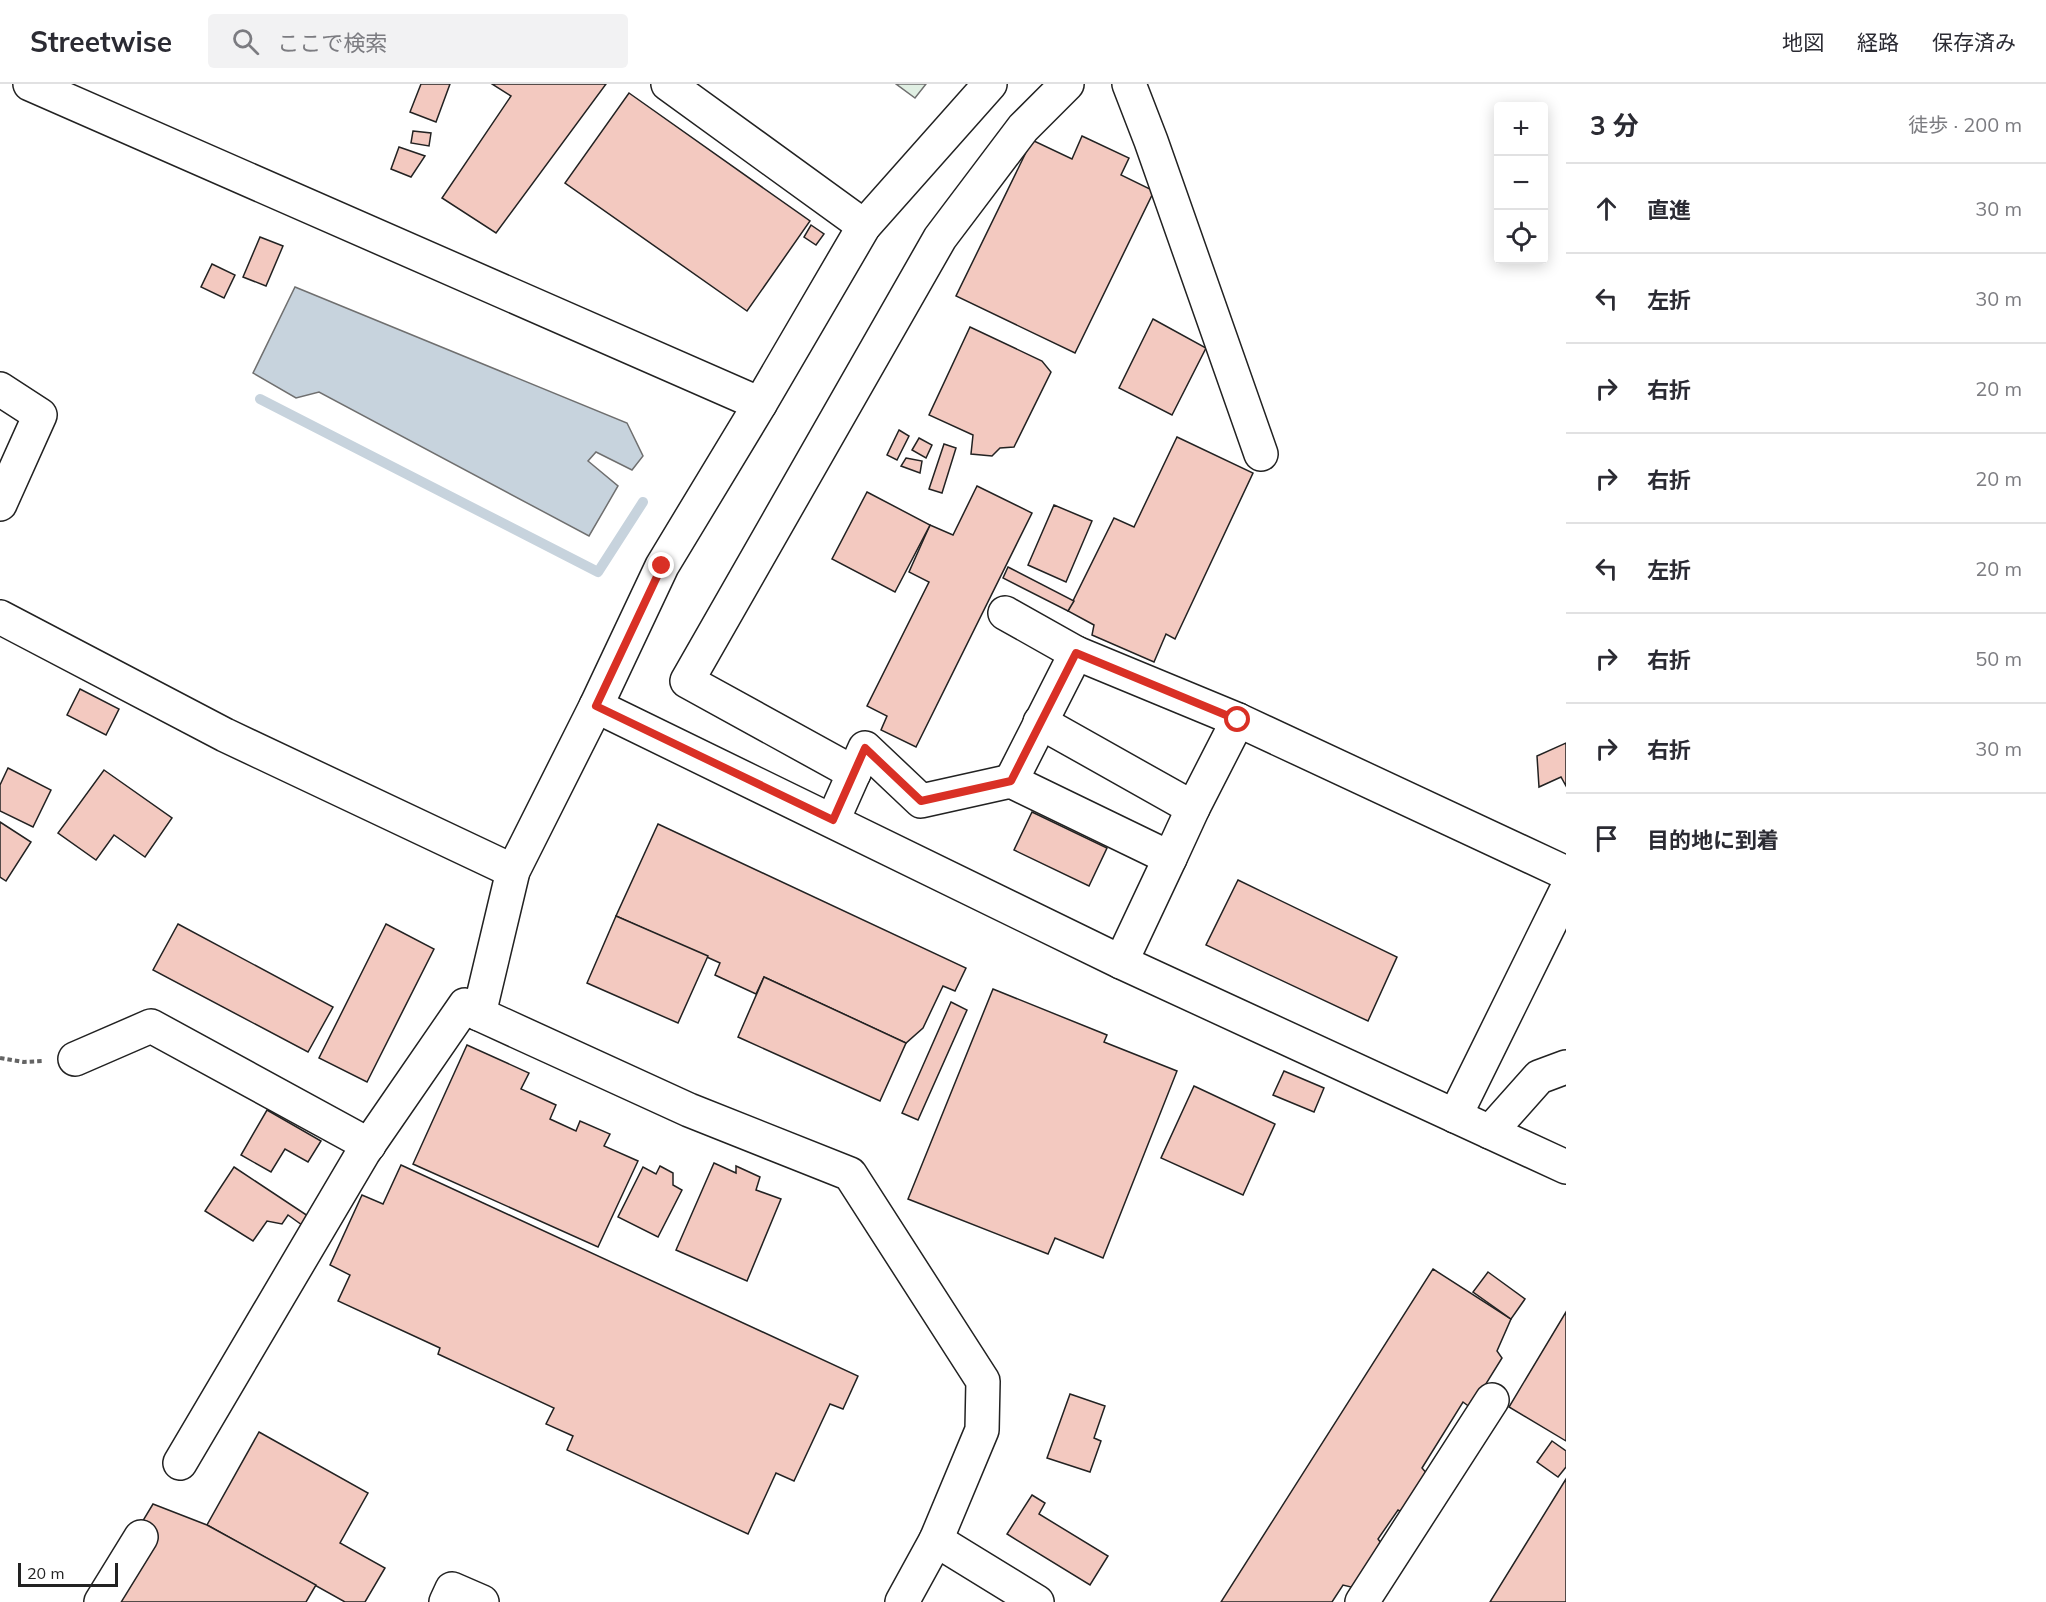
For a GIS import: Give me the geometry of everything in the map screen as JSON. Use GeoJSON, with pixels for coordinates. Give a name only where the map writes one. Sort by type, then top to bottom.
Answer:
{"type":"FeatureCollection","features":[{"type":"Feature","properties":{"kind":"street"},"geometry":{"type":"LineString","coordinates":[[30,84],[760,404]]}},
{"type":"Feature","properties":{"kind":"street"},"geometry":{"type":"LineString","coordinates":[[668,84],[864,226]]}},
{"type":"Feature","properties":{"kind":"street"},"geometry":{"type":"LineString","coordinates":[[479,1014],[513,871],[596,706],[662,566],[864,226],[990,84]]}},
{"type":"Feature","properties":{"kind":"street"},"geometry":{"type":"LineString","coordinates":[[854,773],[687,681],[940,238],[1023,128],[1067,84]]}},
{"type":"Feature","properties":{"kind":"street"},"geometry":{"type":"LineString","coordinates":[[1129,84],[1261,454]]}},
{"type":"Feature","properties":{"kind":"street"},"geometry":{"type":"LineString","coordinates":[[0,389],[40,415],[0,504]]}},
{"type":"Feature","properties":{"kind":"street"},"geometry":{"type":"LineString","coordinates":[[1005,613],[1076,653],[1238,720],[1566,873]]}},
{"type":"Feature","properties":{"kind":"street"},"geometry":{"type":"LineString","coordinates":[[0,617],[225,735],[513,871]]}},
{"type":"Feature","properties":{"kind":"street"},"geometry":{"type":"LineString","coordinates":[[1011,781],[1076,653]]}},
{"type":"Feature","properties":{"kind":"street"},"geometry":{"type":"LineString","coordinates":[[596,706],[1121,962],[1566,1167]]}},
{"type":"Feature","properties":{"kind":"street"},"geometry":{"type":"LineString","coordinates":[[1121,962],[1193,808],[1238,720]]}},
{"type":"Feature","properties":{"kind":"street"},"geometry":{"type":"LineString","coordinates":[[1041,722],[1193,808]]}},
{"type":"Feature","properties":{"kind":"street"},"geometry":{"type":"LineString","coordinates":[[833,820],[865,748],[921,801],[1011,781],[1170,858]]}},
{"type":"Feature","properties":{"kind":"street"},"geometry":{"type":"LineString","coordinates":[[1455,1116],[1566,891]]}},
{"type":"Feature","properties":{"kind":"street"},"geometry":{"type":"LineString","coordinates":[[180,1463],[369,1145],[465,1005],[479,1014],[689,1110],[849,1174],[983,1381],[982,1430],[936,1540],[902,1602]]}},
{"type":"Feature","properties":{"kind":"street"},"geometry":{"type":"LineString","coordinates":[[75,1059],[151,1026],[369,1145]]}},
{"type":"Feature","properties":{"kind":"street"},"geometry":{"type":"LineString","coordinates":[[1490,1132],[1539,1077],[1566,1067]]}},
{"type":"Feature","properties":{"kind":"street"},"geometry":{"type":"LineString","coordinates":[[1362,1602],[1492,1400]]}},
{"type":"Feature","properties":{"kind":"street"},"geometry":{"type":"LineString","coordinates":[[101,1602],[141,1537]]}},
{"type":"Feature","properties":{"kind":"street"},"geometry":{"type":"LineString","coordinates":[[936,1540],[1037,1602]]}},
{"type":"Feature","properties":{"kind":"street"},"geometry":{"type":"LineString","coordinates":[[446,1602],[452,1589],[482,1602]]}},
{"type":"Feature","properties":{"kind":"path"},"geometry":{"type":"LineString","coordinates":[[0,1058],[24,1062],[75,1059]]}},
{"type":"Feature","properties":{"kind":"green space"},"geometry":{"type":"Polygon","coordinates":[[[896,84],[926,84],[915,98],[896,84]]]}},
{"type":"Feature","properties":{"kind":"shaded area"},"geometry":{"type":"Polygon","coordinates":[[[295,287],[627,423],[643,456],[632,470],[596,452],[588,461],[618,486],[589,536],[319,392],[296,398],[253,373],[295,287]]]}},
{"type":"Feature","properties":{"kind":"building"},"geometry":{"type":"Polygon","coordinates":[[[421,84],[450,84],[436,122],[410,112],[421,84]]]}},
{"type":"Feature","properties":{"kind":"building"},"geometry":{"type":"Polygon","coordinates":[[[492,84],[606,84],[496,233],[442,198],[511,96],[492,84]]]}},
{"type":"Feature","properties":{"kind":"building"},"geometry":{"type":"Polygon","coordinates":[[[629,93],[810,221],[747,311],[565,183],[629,93]]]}},
{"type":"Feature","properties":{"kind":"building"},"geometry":{"type":"Polygon","coordinates":[[[413,131],[431,133],[429,146],[411,143],[413,131]]]}},
{"type":"Feature","properties":{"kind":"building"},"geometry":{"type":"Polygon","coordinates":[[[1082,136],[1129,158],[1121,175],[1154,191],[1075,353],[956,296],[1032,140],[1072,159],[1082,136]]]}},
{"type":"Feature","properties":{"kind":"building"},"geometry":{"type":"Polygon","coordinates":[[[399,147],[425,156],[411,177],[391,169],[399,147]]]}},
{"type":"Feature","properties":{"kind":"building"},"geometry":{"type":"Polygon","coordinates":[[[811,225],[824,234],[816,245],[804,237],[811,225]]]}},
{"type":"Feature","properties":{"kind":"building"},"geometry":{"type":"Polygon","coordinates":[[[260,237],[283,246],[266,286],[243,277],[260,237]]]}},
{"type":"Feature","properties":{"kind":"building"},"geometry":{"type":"Polygon","coordinates":[[[212,264],[235,275],[224,298],[201,287],[212,264]]]}},
{"type":"Feature","properties":{"kind":"building"},"geometry":{"type":"Polygon","coordinates":[[[1153,319],[1206,348],[1172,415],[1119,388],[1153,319]]]}},
{"type":"Feature","properties":{"kind":"building"},"geometry":{"type":"Polygon","coordinates":[[[970,327],[1042,361],[1051,372],[1014,447],[1000,448],[992,456],[971,454],[973,435],[929,415],[970,327]]]}},
{"type":"Feature","properties":{"kind":"building"},"geometry":{"type":"Polygon","coordinates":[[[899,430],[909,436],[897,460],[887,455],[899,430]]]}},
{"type":"Feature","properties":{"kind":"building"},"geometry":{"type":"Polygon","coordinates":[[[1177,437],[1253,473],[1175,639],[1166,634],[1154,662],[1092,635],[1094,625],[1068,611],[1114,518],[1134,527],[1177,437]]]}},
{"type":"Feature","properties":{"kind":"building"},"geometry":{"type":"Polygon","coordinates":[[[919,438],[932,445],[926,458],[912,450],[919,438]]]}},
{"type":"Feature","properties":{"kind":"building"},"geometry":{"type":"Polygon","coordinates":[[[944,444],[956,448],[942,493],[929,489],[944,444]]]}},
{"type":"Feature","properties":{"kind":"building"},"geometry":{"type":"Polygon","coordinates":[[[906,458],[922,461],[920,473],[901,466],[906,458]]]}},
{"type":"Feature","properties":{"kind":"building"},"geometry":{"type":"Polygon","coordinates":[[[977,486],[1032,513],[916,747],[881,730],[887,716],[867,706],[929,582],[909,572],[930,525],[953,535],[977,486]]]}},
{"type":"Feature","properties":{"kind":"building"},"geometry":{"type":"Polygon","coordinates":[[[867,492],[930,525],[895,592],[832,559],[867,492]]]}},
{"type":"Feature","properties":{"kind":"building"},"geometry":{"type":"Polygon","coordinates":[[[1054,505],[1092,521],[1066,582],[1028,565],[1054,505]]]}},
{"type":"Feature","properties":{"kind":"building"},"geometry":{"type":"Polygon","coordinates":[[[1008,567],[1074,601],[1068,611],[1003,578],[1008,567]]]}},
{"type":"Feature","properties":{"kind":"building"},"geometry":{"type":"Polygon","coordinates":[[[80,689],[119,709],[106,735],[67,715],[80,689]]]}},
{"type":"Feature","properties":{"kind":"building"},"geometry":{"type":"Polygon","coordinates":[[[1566,743],[1566,786],[1561,777],[1539,787],[1537,756],[1566,743]]]}},
{"type":"Feature","properties":{"kind":"building"},"geometry":{"type":"Polygon","coordinates":[[[8,768],[51,790],[33,827],[0,811],[0,785],[8,768]]]}},
{"type":"Feature","properties":{"kind":"building"},"geometry":{"type":"Polygon","coordinates":[[[104,770],[172,818],[145,857],[114,835],[96,860],[58,833],[104,770]]]}},
{"type":"Feature","properties":{"kind":"building"},"geometry":{"type":"Polygon","coordinates":[[[1032,812],[1107,848],[1089,886],[1014,850],[1032,812]]]}},
{"type":"Feature","properties":{"kind":"building"},"geometry":{"type":"Polygon","coordinates":[[[0,822],[31,842],[6,881],[0,877],[0,822]]]}},
{"type":"Feature","properties":{"kind":"building"},"geometry":{"type":"Polygon","coordinates":[[[658,824],[966,968],[955,991],[943,986],[923,1028],[906,1043],[764,977],[756,994],[715,975],[720,963],[616,916],[658,824]]]}},
{"type":"Feature","properties":{"kind":"building"},"geometry":{"type":"Polygon","coordinates":[[[1238,880],[1397,957],[1368,1021],[1206,945],[1238,880]]]}},
{"type":"Feature","properties":{"kind":"building"},"geometry":{"type":"Polygon","coordinates":[[[616,916],[708,956],[678,1023],[587,983],[616,916]]]}},
{"type":"Feature","properties":{"kind":"building"},"geometry":{"type":"Polygon","coordinates":[[[178,924],[333,1007],[308,1052],[153,970],[178,924]]]}},
{"type":"Feature","properties":{"kind":"building"},"geometry":{"type":"Polygon","coordinates":[[[386,924],[434,949],[367,1082],[319,1058],[386,924]]]}},
{"type":"Feature","properties":{"kind":"building"},"geometry":{"type":"Polygon","coordinates":[[[764,977],[906,1043],[880,1101],[738,1037],[764,977]]]}},
{"type":"Feature","properties":{"kind":"building"},"geometry":{"type":"Polygon","coordinates":[[[993,989],[1107,1035],[1104,1042],[1177,1071],[1103,1258],[1055,1238],[1048,1254],[908,1199],[993,989]]]}},
{"type":"Feature","properties":{"kind":"building"},"geometry":{"type":"Polygon","coordinates":[[[951,1002],[967,1010],[918,1120],[902,1113],[951,1002]]]}},
{"type":"Feature","properties":{"kind":"building"},"geometry":{"type":"Polygon","coordinates":[[[467,1045],[529,1073],[521,1089],[556,1105],[550,1119],[576,1131],[580,1121],[610,1134],[604,1146],[638,1161],[598,1247],[413,1164],[467,1045]]]}},
{"type":"Feature","properties":{"kind":"building"},"geometry":{"type":"Polygon","coordinates":[[[1284,1071],[1324,1088],[1314,1112],[1273,1095],[1284,1071]]]}},
{"type":"Feature","properties":{"kind":"building"},"geometry":{"type":"Polygon","coordinates":[[[1194,1086],[1275,1124],[1243,1195],[1161,1158],[1194,1086]]]}},
{"type":"Feature","properties":{"kind":"building"},"geometry":{"type":"Polygon","coordinates":[[[267,1110],[321,1141],[308,1162],[285,1149],[271,1172],[241,1155],[267,1110]]]}},
{"type":"Feature","properties":{"kind":"building"},"geometry":{"type":"Polygon","coordinates":[[[714,1163],[736,1173],[736,1166],[760,1177],[756,1190],[781,1199],[747,1281],[676,1250],[714,1163]]]}},
{"type":"Feature","properties":{"kind":"building"},"geometry":{"type":"Polygon","coordinates":[[[401,1165],[858,1376],[843,1409],[830,1404],[794,1481],[776,1473],[748,1534],[567,1450],[573,1436],[546,1424],[554,1408],[438,1354],[440,1348],[338,1301],[350,1275],[330,1265],[362,1195],[383,1204],[401,1165]]]}},
{"type":"Feature","properties":{"kind":"building"},"geometry":{"type":"Polygon","coordinates":[[[660,1166],[673,1173],[673,1185],[682,1190],[658,1237],[618,1217],[643,1167],[656,1174],[660,1166]]]}},
{"type":"Feature","properties":{"kind":"building"},"geometry":{"type":"Polygon","coordinates":[[[234,1167],[308,1216],[302,1225],[288,1215],[282,1224],[267,1221],[253,1241],[205,1211],[234,1167]]]}},
{"type":"Feature","properties":{"kind":"building"},"geometry":{"type":"Polygon","coordinates":[[[1433,1269],[1511,1319],[1497,1351],[1502,1358],[1471,1408],[1463,1402],[1422,1468],[1429,1476],[1405,1514],[1398,1510],[1378,1539],[1384,1547],[1355,1588],[1343,1585],[1332,1602],[1221,1602],[1433,1269]]]}},
{"type":"Feature","properties":{"kind":"building"},"geometry":{"type":"Polygon","coordinates":[[[1488,1272],[1525,1299],[1511,1319],[1473,1292],[1488,1272]]]}},
{"type":"Feature","properties":{"kind":"building"},"geometry":{"type":"Polygon","coordinates":[[[1566,1312],[1566,1441],[1509,1407],[1566,1312]]]}},
{"type":"Feature","properties":{"kind":"building"},"geometry":{"type":"Polygon","coordinates":[[[1070,1394],[1105,1406],[1094,1438],[1101,1441],[1090,1472],[1047,1458],[1070,1394]]]}},
{"type":"Feature","properties":{"kind":"building"},"geometry":{"type":"Polygon","coordinates":[[[259,1432],[368,1493],[340,1543],[385,1568],[365,1602],[345,1602],[207,1525],[259,1432]]]}},
{"type":"Feature","properties":{"kind":"building"},"geometry":{"type":"Polygon","coordinates":[[[1552,1441],[1566,1451],[1566,1467],[1558,1477],[1537,1462],[1552,1441]]]}},
{"type":"Feature","properties":{"kind":"building"},"geometry":{"type":"Polygon","coordinates":[[[1566,1479],[1566,1602],[1490,1602],[1566,1479]]]}},
{"type":"Feature","properties":{"kind":"building"},"geometry":{"type":"Polygon","coordinates":[[[1032,1495],[1045,1503],[1039,1514],[1108,1556],[1090,1585],[1007,1534],[1032,1495]]]}},
{"type":"Feature","properties":{"kind":"building"},"geometry":{"type":"Polygon","coordinates":[[[153,1504],[207,1525],[316,1585],[306,1602],[94,1602],[153,1504]]]}},
{"type":"Feature","properties":{"kind":"waterway"},"geometry":{"type":"LineString","coordinates":[[260,399],[598,572],[643,502]]}},
{"type":"Feature","properties":{"kind":"route"},"geometry":{"type":"LineString","coordinates":[[662,566],[596,706],[833,820],[865,748],[921,801],[1011,781],[1076,653],[1238,720]]}}]}
